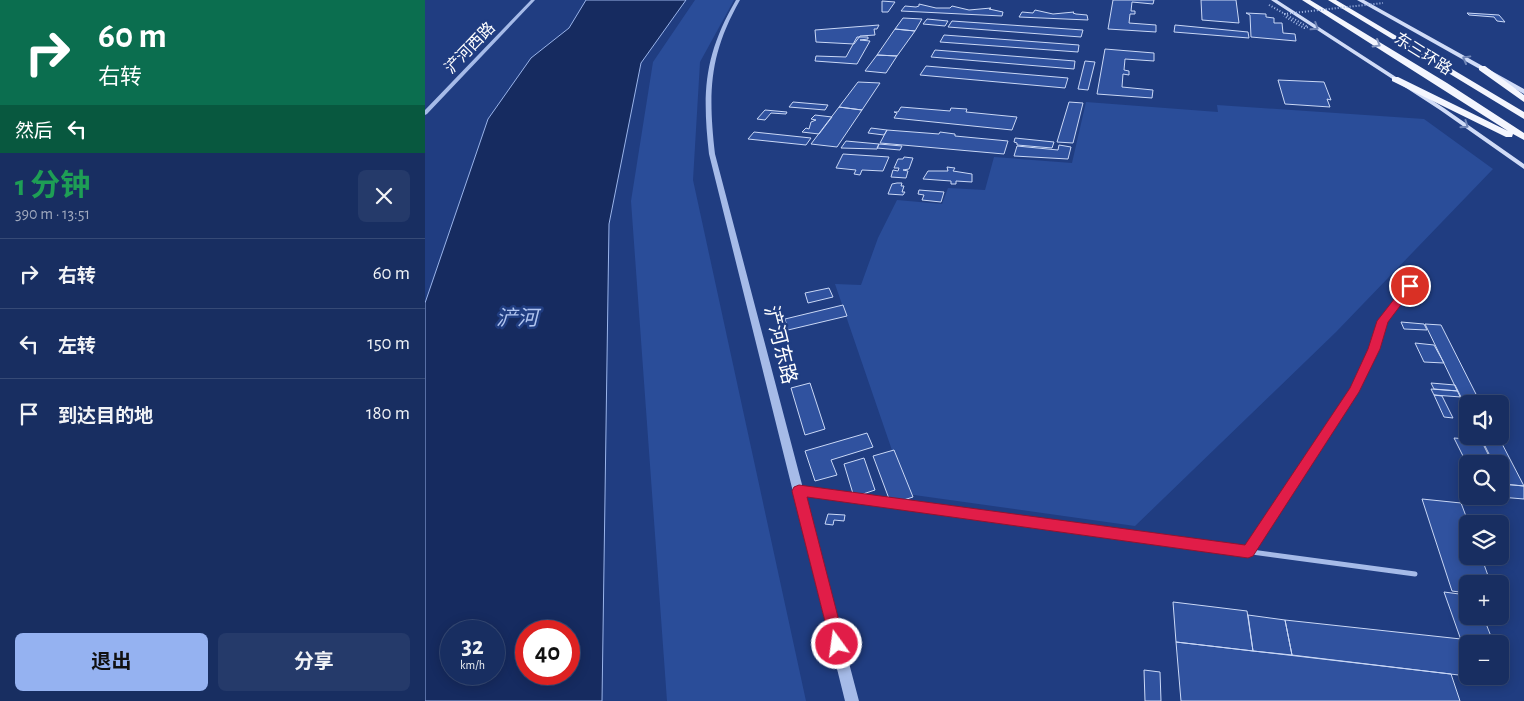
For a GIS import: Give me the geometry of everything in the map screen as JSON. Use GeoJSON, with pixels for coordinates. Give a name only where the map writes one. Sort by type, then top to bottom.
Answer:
{"type":"FeatureCollection","features":[{"type":"Feature","properties":{"kind":"highway","name":"东三环路"},"geometry":{"type":"LineString","coordinates":[[1305,0],[1444,85],[1524,137]]}},
{"type":"Feature","properties":{"kind":"highway","name":"东三环路"},"geometry":{"type":"LineString","coordinates":[[1331,0],[1524,116]]}},
{"type":"Feature","properties":{"kind":"highway"},"geometry":{"type":"LineString","coordinates":[[1483,68],[1524,99]]}},
{"type":"Feature","properties":{"kind":"highway"},"geometry":{"type":"LineString","coordinates":[[1395,79],[1524,142]]}},
{"type":"Feature","properties":{"kind":"main road"},"geometry":{"type":"LineString","coordinates":[[1360,0],[1524,92]]}},
{"type":"Feature","properties":{"kind":"main road"},"geometry":{"type":"LineString","coordinates":[[1271,2],[1395,79],[1524,167]]}},
{"type":"Feature","properties":{"kind":"street","name":"浐河西路"},"geometry":{"type":"LineString","coordinates":[[425,113],[533,0]]}},
{"type":"Feature","properties":{"kind":"street","name":"浐河东路"},"geometry":{"type":"LineString","coordinates":[[737,0],[724,23],[711,62],[708,82],[708,129],[712,154],[852,701]]}},
{"type":"Feature","properties":{"kind":"lane"},"geometry":{"type":"LineString","coordinates":[[1248,551],[1355,389],[1374,349],[1383,321],[1410,286]]}},
{"type":"Feature","properties":{"kind":"lane"},"geometry":{"type":"LineString","coordinates":[[799,491],[1415,574]]}},
{"type":"Feature","properties":{"kind":"path"},"geometry":{"type":"LineString","coordinates":[[1271,2],[1284,15],[1304,28],[1307,27],[1284,15]]}},
{"type":"Feature","properties":{"kind":"path"},"geometry":{"type":"LineString","coordinates":[[1284,15],[1383,3]]}},
{"type":"Feature","properties":{"kind":"shaded area"},"geometry":{"type":"Polygon","coordinates":[[[695,0],[734,0],[700,62],[693,180],[806,701],[667,701],[631,201],[653,62],[695,0]]]}},
{"type":"Feature","properties":{"kind":"shaded area"},"geometry":{"type":"Polygon","coordinates":[[[1086,102],[1218,112],[1217,105],[1424,119],[1493,169],[1336,332],[1135,526],[907,494],[835,284],[861,285],[878,238],[897,200],[942,204],[948,188],[985,190],[994,157],[1072,163],[1086,102]]]}},
{"type":"Feature","properties":{"kind":"water","name":"浐河"},"geometry":{"type":"Polygon","coordinates":[[[586,0],[686,0],[641,63],[609,224],[602,701],[425,701],[425,303],[488,119],[531,58],[569,28],[586,0]]]}},
{"type":"Feature","properties":{"kind":"building"},"geometry":{"type":"Polygon","coordinates":[[[1113,0],[1154,0],[1153,4],[1132,2],[1131,11],[1135,11],[1135,14],[1130,14],[1129,23],[1156,25],[1156,32],[1108,29],[1113,0]]]}},
{"type":"Feature","properties":{"kind":"building"},"geometry":{"type":"Polygon","coordinates":[[[1201,0],[1236,0],[1239,23],[1202,20],[1201,0]]]}},
{"type":"Feature","properties":{"kind":"building"},"geometry":{"type":"Polygon","coordinates":[[[882,1],[895,2],[888,12],[882,12],[882,1]]]}},
{"type":"Feature","properties":{"kind":"building"},"geometry":{"type":"Polygon","coordinates":[[[919,4],[936,8],[950,8],[952,6],[969,10],[991,8],[989,9],[1003,12],[1002,16],[901,11],[905,6],[916,7],[919,4]]]}},
{"type":"Feature","properties":{"kind":"building"},"geometry":{"type":"Polygon","coordinates":[[[1035,10],[1053,14],[1074,12],[1087,15],[1088,20],[1019,17],[1022,12],[1033,13],[1035,10]]]}},
{"type":"Feature","properties":{"kind":"building"},"geometry":{"type":"Polygon","coordinates":[[[1246,13],[1266,14],[1266,17],[1274,18],[1274,23],[1282,23],[1283,33],[1295,34],[1296,41],[1251,37],[1250,15],[1246,13]]]}},
{"type":"Feature","properties":{"kind":"building"},"geometry":{"type":"Polygon","coordinates":[[[1467,13],[1499,15],[1505,22],[1497,21],[1494,17],[1469,15],[1467,13]]]}},
{"type":"Feature","properties":{"kind":"building"},"geometry":{"type":"Polygon","coordinates":[[[903,18],[922,19],[915,31],[895,29],[903,18]]]}},
{"type":"Feature","properties":{"kind":"building"},"geometry":{"type":"Polygon","coordinates":[[[927,19],[948,21],[945,26],[923,24],[927,19]]]}},
{"type":"Feature","properties":{"kind":"building"},"geometry":{"type":"Polygon","coordinates":[[[952,21],[1083,30],[1081,37],[948,27],[952,21]]]}},
{"type":"Feature","properties":{"kind":"building"},"geometry":{"type":"Polygon","coordinates":[[[879,25],[877,29],[874,29],[875,35],[860,36],[854,44],[816,42],[815,30],[879,25]]]}},
{"type":"Feature","properties":{"kind":"building"},"geometry":{"type":"Polygon","coordinates":[[[1175,25],[1248,32],[1249,38],[1174,32],[1175,25]]]}},
{"type":"Feature","properties":{"kind":"building"},"geometry":{"type":"Polygon","coordinates":[[[895,29],[915,31],[897,56],[877,55],[895,29]]]}},
{"type":"Feature","properties":{"kind":"building"},"geometry":{"type":"Polygon","coordinates":[[[944,35],[1079,45],[1078,52],[940,42],[944,35]]]}},
{"type":"Feature","properties":{"kind":"building"},"geometry":{"type":"Polygon","coordinates":[[[857,37],[868,37],[868,39],[860,40],[870,41],[857,64],[815,61],[816,56],[846,57],[857,37]]]}},
{"type":"Feature","properties":{"kind":"building"},"geometry":{"type":"Polygon","coordinates":[[[1105,49],[1154,53],[1154,61],[1125,59],[1124,70],[1129,71],[1129,75],[1123,74],[1122,87],[1153,90],[1152,98],[1097,94],[1105,49]]]}},
{"type":"Feature","properties":{"kind":"building"},"geometry":{"type":"Polygon","coordinates":[[[935,50],[1075,61],[1074,69],[931,57],[935,50]]]}},
{"type":"Feature","properties":{"kind":"building"},"geometry":{"type":"Polygon","coordinates":[[[877,55],[897,56],[886,73],[865,71],[877,55]]]}},
{"type":"Feature","properties":{"kind":"building"},"geometry":{"type":"Polygon","coordinates":[[[1085,61],[1095,62],[1088,90],[1078,89],[1085,61]]]}},
{"type":"Feature","properties":{"kind":"building"},"geometry":{"type":"Polygon","coordinates":[[[926,66],[1068,78],[1065,88],[920,75],[926,66]]]}},
{"type":"Feature","properties":{"kind":"building"},"geometry":{"type":"Polygon","coordinates":[[[1278,80],[1324,82],[1331,100],[1327,99],[1330,107],[1285,104],[1278,80]]]}},
{"type":"Feature","properties":{"kind":"building"},"geometry":{"type":"Polygon","coordinates":[[[858,82],[880,83],[862,110],[839,107],[858,82]]]}},
{"type":"Feature","properties":{"kind":"building"},"geometry":{"type":"Polygon","coordinates":[[[793,102],[828,105],[825,110],[789,107],[793,102]]]}},
{"type":"Feature","properties":{"kind":"building"},"geometry":{"type":"Polygon","coordinates":[[[1069,102],[1083,103],[1073,143],[1057,142],[1069,102]]]}},
{"type":"Feature","properties":{"kind":"building"},"geometry":{"type":"Polygon","coordinates":[[[839,107],[862,110],[837,147],[811,144],[839,107]]]}},
{"type":"Feature","properties":{"kind":"building"},"geometry":{"type":"Polygon","coordinates":[[[901,107],[950,111],[951,108],[967,109],[966,112],[1017,117],[1012,130],[894,118],[897,113],[894,112],[898,112],[901,107]]]}},
{"type":"Feature","properties":{"kind":"building"},"geometry":{"type":"Polygon","coordinates":[[[765,110],[787,112],[786,114],[771,113],[765,120],[757,119],[765,110]]]}},
{"type":"Feature","properties":{"kind":"building"},"geometry":{"type":"Polygon","coordinates":[[[815,115],[832,117],[819,134],[802,132],[806,128],[809,129],[811,122],[816,120],[811,119],[815,115]]]}},
{"type":"Feature","properties":{"kind":"building"},"geometry":{"type":"Polygon","coordinates":[[[871,128],[887,130],[884,135],[868,133],[871,128]]]}},
{"type":"Feature","properties":{"kind":"building"},"geometry":{"type":"Polygon","coordinates":[[[887,130],[939,134],[940,132],[955,134],[955,136],[1008,141],[1004,154],[880,143],[887,130]]]}},
{"type":"Feature","properties":{"kind":"building"},"geometry":{"type":"Polygon","coordinates":[[[754,132],[811,138],[806,145],[748,139],[754,132]]]}},
{"type":"Feature","properties":{"kind":"building"},"geometry":{"type":"Polygon","coordinates":[[[1015,138],[1054,142],[1052,148],[1017,145],[1014,142],[1015,138]]]}},
{"type":"Feature","properties":{"kind":"building"},"geometry":{"type":"Polygon","coordinates":[[[846,141],[879,144],[877,149],[841,148],[846,141]]]}},
{"type":"Feature","properties":{"kind":"building"},"geometry":{"type":"Polygon","coordinates":[[[879,144],[902,146],[900,150],[877,148],[879,144]]]}},
{"type":"Feature","properties":{"kind":"building"},"geometry":{"type":"Polygon","coordinates":[[[1059,145],[1071,147],[1068,159],[1014,156],[1017,146],[1058,150],[1059,145]]]}},
{"type":"Feature","properties":{"kind":"building"},"geometry":{"type":"Polygon","coordinates":[[[843,154],[889,157],[883,171],[862,170],[860,175],[854,174],[856,170],[836,168],[843,154]]]}},
{"type":"Feature","properties":{"kind":"building"},"geometry":{"type":"Polygon","coordinates":[[[904,157],[913,158],[909,169],[903,170],[908,171],[906,178],[891,177],[893,170],[898,171],[899,168],[894,168],[898,159],[903,159],[904,157]]]}},
{"type":"Feature","properties":{"kind":"building"},"geometry":{"type":"Polygon","coordinates":[[[947,167],[955,168],[953,171],[972,174],[972,182],[956,181],[956,184],[951,184],[951,181],[923,179],[928,171],[948,171],[947,167]]]}},
{"type":"Feature","properties":{"kind":"building"},"geometry":{"type":"Polygon","coordinates":[[[902,183],[901,186],[904,186],[902,192],[905,192],[903,195],[888,194],[892,184],[902,183]]]}},
{"type":"Feature","properties":{"kind":"building"},"geometry":{"type":"Polygon","coordinates":[[[919,190],[944,192],[941,202],[922,200],[924,195],[918,194],[919,190]]]}},
{"type":"Feature","properties":{"kind":"building"},"geometry":{"type":"Polygon","coordinates":[[[829,288],[833,297],[808,303],[805,293],[829,288]]]}},
{"type":"Feature","properties":{"kind":"building"},"geometry":{"type":"Polygon","coordinates":[[[843,305],[847,316],[788,330],[785,319],[843,305]]]}},
{"type":"Feature","properties":{"kind":"building"},"geometry":{"type":"Polygon","coordinates":[[[1401,322],[1424,324],[1427,330],[1404,329],[1401,322]]]}},
{"type":"Feature","properties":{"kind":"building"},"geometry":{"type":"Polygon","coordinates":[[[1425,324],[1441,325],[1476,395],[1459,395],[1425,324]]]}},
{"type":"Feature","properties":{"kind":"building"},"geometry":{"type":"Polygon","coordinates":[[[1415,343],[1434,345],[1444,363],[1424,362],[1415,343]]]}},
{"type":"Feature","properties":{"kind":"building"},"geometry":{"type":"Polygon","coordinates":[[[810,383],[825,429],[805,435],[791,388],[810,383]]]}},
{"type":"Feature","properties":{"kind":"building"},"geometry":{"type":"Polygon","coordinates":[[[1431,383],[1455,385],[1458,391],[1434,389],[1431,383]]]}},
{"type":"Feature","properties":{"kind":"building"},"geometry":{"type":"Polygon","coordinates":[[[1431,389],[1458,391],[1460,395],[1459,397],[1434,395],[1431,389]]]}},
{"type":"Feature","properties":{"kind":"building"},"geometry":{"type":"Polygon","coordinates":[[[1434,395],[1442,396],[1453,418],[1444,417],[1434,395]]]}},
{"type":"Feature","properties":{"kind":"building"},"geometry":{"type":"Polygon","coordinates":[[[867,433],[873,447],[831,460],[837,475],[815,481],[805,451],[867,433]]]}},
{"type":"Feature","properties":{"kind":"building"},"geometry":{"type":"Polygon","coordinates":[[[1454,438],[1459,438],[1459,445],[1484,445],[1488,455],[1462,455],[1454,438]]]}},
{"type":"Feature","properties":{"kind":"building"},"geometry":{"type":"Polygon","coordinates":[[[1484,445],[1503,445],[1508,455],[1490,455],[1484,445]]]}},
{"type":"Feature","properties":{"kind":"building"},"geometry":{"type":"Polygon","coordinates":[[[894,450],[913,497],[891,504],[873,456],[894,450]]]}},
{"type":"Feature","properties":{"kind":"building"},"geometry":{"type":"Polygon","coordinates":[[[1509,457],[1524,486],[1509,484],[1509,457]]]}},
{"type":"Feature","properties":{"kind":"building"},"geometry":{"type":"Polygon","coordinates":[[[864,458],[875,490],[854,497],[844,464],[864,458]]]}},
{"type":"Feature","properties":{"kind":"building"},"geometry":{"type":"Polygon","coordinates":[[[1509,485],[1524,486],[1524,499],[1509,498],[1509,485]]]}},
{"type":"Feature","properties":{"kind":"building"},"geometry":{"type":"Polygon","coordinates":[[[1422,499],[1459,503],[1459,505],[1462,505],[1466,515],[1459,515],[1459,565],[1484,565],[1488,575],[1459,575],[1459,592],[1452,591],[1422,499]]]}},
{"type":"Feature","properties":{"kind":"building"},"geometry":{"type":"Polygon","coordinates":[[[828,514],[845,515],[844,521],[834,520],[833,525],[825,524],[828,514]]]}},
{"type":"Feature","properties":{"kind":"building"},"geometry":{"type":"Polygon","coordinates":[[[1444,592],[1459,594],[1459,625],[1487,625],[1490,635],[1459,635],[1444,592]]]}},
{"type":"Feature","properties":{"kind":"building"},"geometry":{"type":"Polygon","coordinates":[[[1173,602],[1247,611],[1253,651],[1176,642],[1173,602]]]}},
{"type":"Feature","properties":{"kind":"building"},"geometry":{"type":"Polygon","coordinates":[[[1248,615],[1285,620],[1292,655],[1253,651],[1248,615]]]}},
{"type":"Feature","properties":{"kind":"building"},"geometry":{"type":"Polygon","coordinates":[[[1285,620],[1459,639],[1459,675],[1292,655],[1285,620]]]}},
{"type":"Feature","properties":{"kind":"building"},"geometry":{"type":"Polygon","coordinates":[[[1176,642],[1451,674],[1460,701],[1181,701],[1176,642]]]}},
{"type":"Feature","properties":{"kind":"building"},"geometry":{"type":"Polygon","coordinates":[[[1144,670],[1160,672],[1161,701],[1145,701],[1144,670]]]}},
{"type":"Feature","properties":{"kind":"route"},"geometry":{"type":"LineString","coordinates":[[837,644],[799,491],[1248,551],[1355,389],[1374,349],[1383,321],[1410,286]]}}]}
